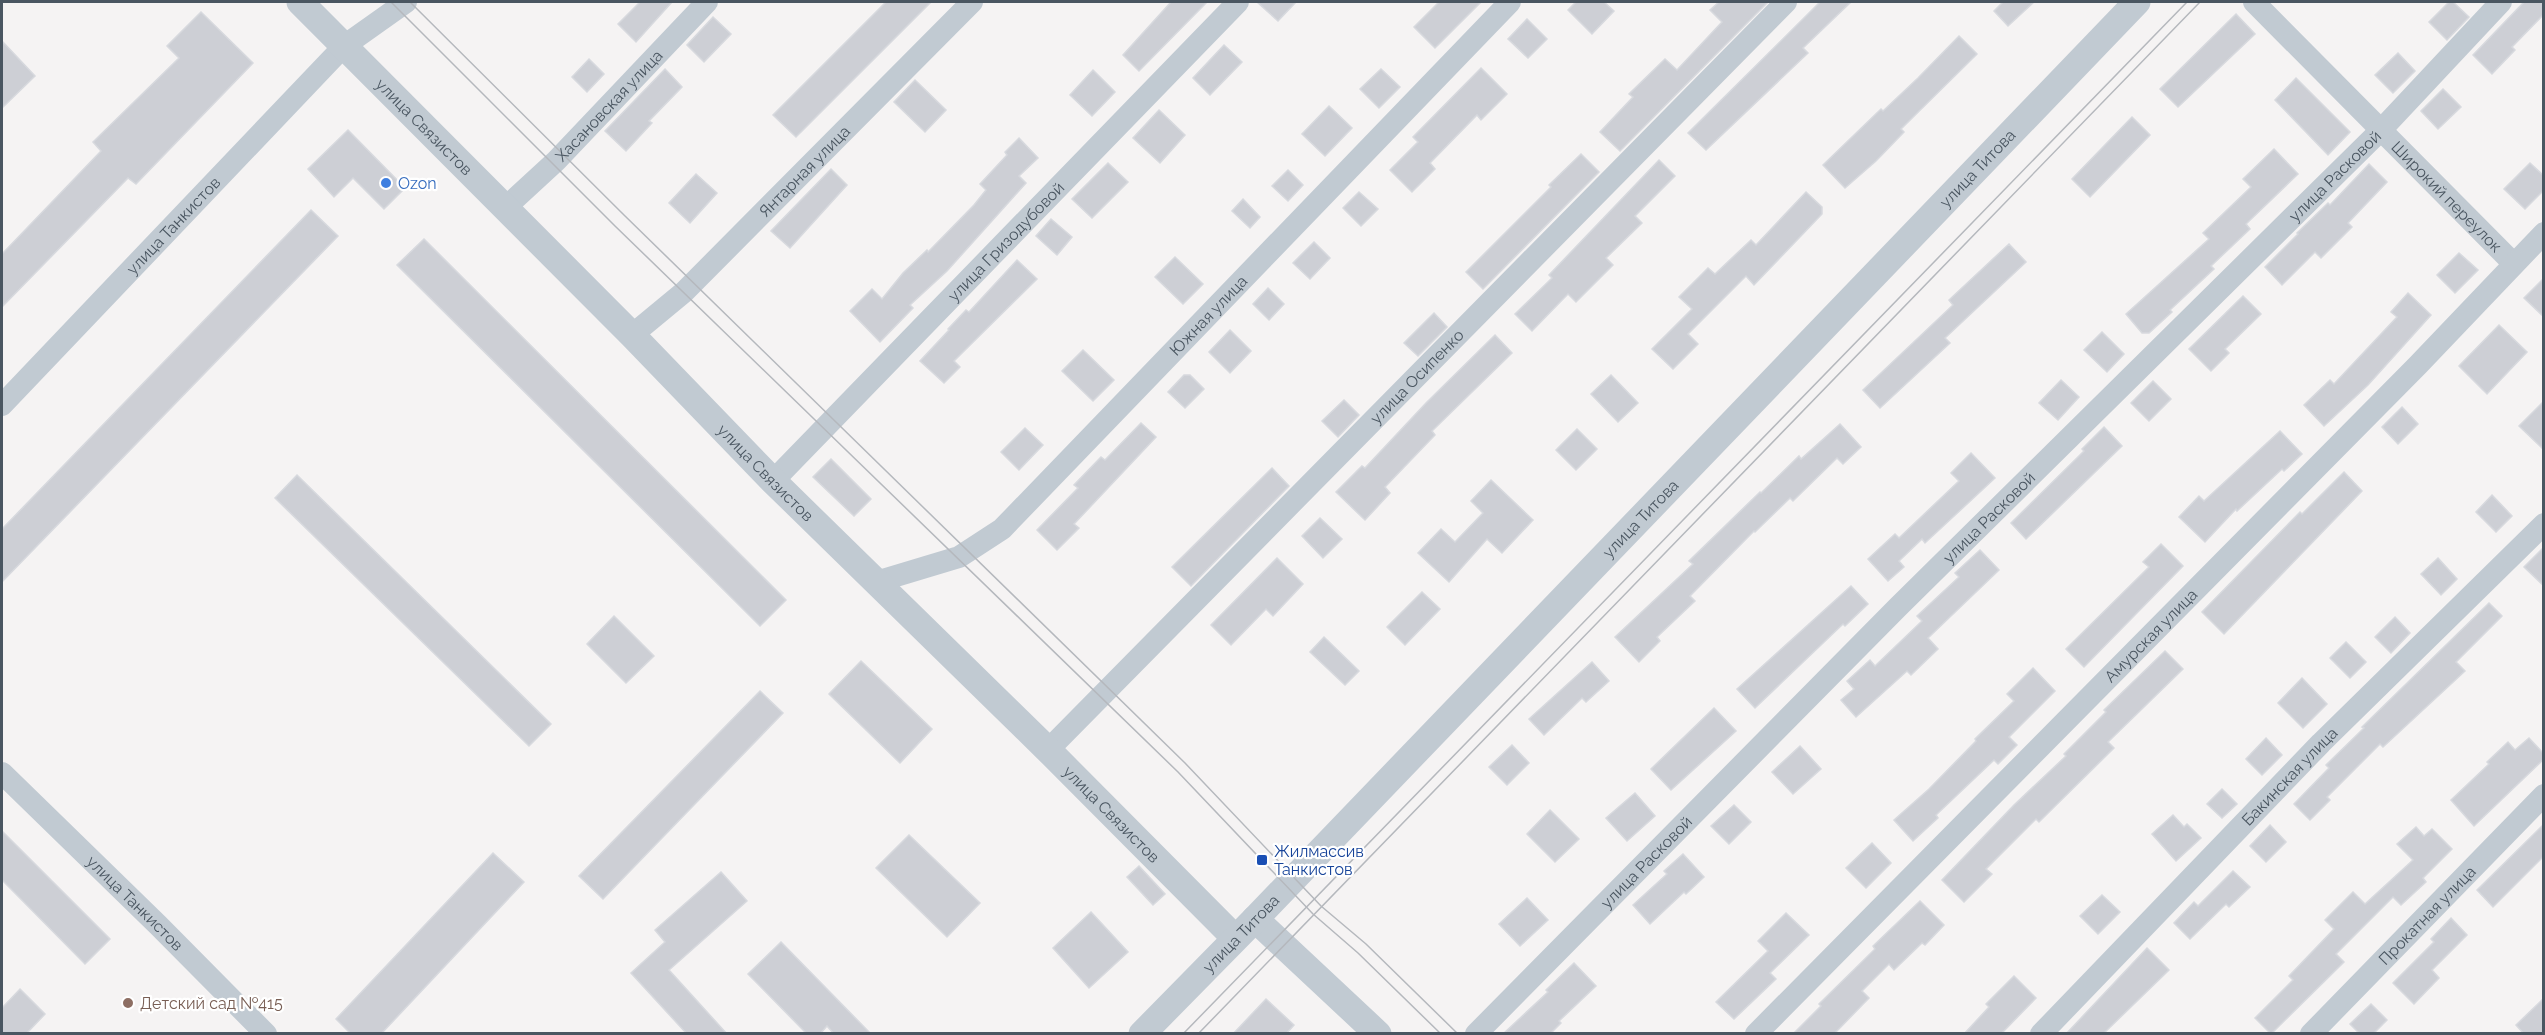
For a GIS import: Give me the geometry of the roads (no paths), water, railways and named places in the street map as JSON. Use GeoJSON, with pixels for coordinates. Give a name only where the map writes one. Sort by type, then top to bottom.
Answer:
{"type":"FeatureCollection","features":[{"type":"Feature","properties":{"kind":"street","name":"улица Связистов"},"geometry":{"type":"LineString","coordinates":[[300,2],[632,335],[773,481],[1048,750],[1235,939]]}},
{"type":"Feature","properties":{"kind":"street","name":"улица Танкистов"},"geometry":{"type":"LineString","coordinates":[[2,405],[344,46],[406,2]]}},
{"type":"Feature","properties":{"kind":"street","name":"Хасановская улица"},"geometry":{"type":"LineString","coordinates":[[505,208],[556,161],[707,2]]}},
{"type":"Feature","properties":{"kind":"street","name":"Янтарная улица"},"geometry":{"type":"LineString","coordinates":[[632,335],[684,292],[972,2]]}},
{"type":"Feature","properties":{"kind":"street","name":"улица Гризодубовой"},"geometry":{"type":"LineString","coordinates":[[773,481],[1238,2]]}},
{"type":"Feature","properties":{"kind":"street","name":"Южная улица"},"geometry":{"type":"LineString","coordinates":[[876,582],[959,558],[1002,529],[1510,2]]}},
{"type":"Feature","properties":{"kind":"street","name":"улица Осипенко"},"geometry":{"type":"LineString","coordinates":[[1048,750],[1786,2]]}},
{"type":"Feature","properties":{"kind":"street","name":"улица Титова"},"geometry":{"type":"LineString","coordinates":[[1142,1034],[2137,2]]}},
{"type":"Feature","properties":{"kind":"street","name":"Широкий переулок"},"geometry":{"type":"LineString","coordinates":[[2254,2],[2514,264]]}},
{"type":"Feature","properties":{"kind":"street","name":"улица Расковой"},"geometry":{"type":"LineString","coordinates":[[1476,1034],[1898,607],[2382,129],[2501,2]]}},
{"type":"Feature","properties":{"kind":"street","name":"Амурская улица"},"geometry":{"type":"LineString","coordinates":[[1756,1034],[2393,390],[2544,233]]}},
{"type":"Feature","properties":{"kind":"street","name":"Бакинская улица"},"geometry":{"type":"LineString","coordinates":[[2041,1034],[2321,743],[2544,524]]}},
{"type":"Feature","properties":{"kind":"street","name":"улица Танкистов"},"geometry":{"type":"LineString","coordinates":[[2,773],[266,1034]]}},
{"type":"Feature","properties":{"kind":"street","name":"Прокатная улица"},"geometry":{"type":"LineString","coordinates":[[2311,1034],[2544,795]]}},
{"type":"Feature","properties":{"kind":"street"},"geometry":{"type":"LineString","coordinates":[[1255,919],[1378,1034]]}},
{"type":"Feature","properties":{"kind":"tram line"},"geometry":{"type":"LineString","coordinates":[[391,2],[615,226],[1178,772],[1313,914],[1358,953],[1441,1034]]}},
{"type":"Feature","properties":{"kind":"tram line"},"geometry":{"type":"LineString","coordinates":[[410,2],[624,215],[1185,763],[1321,906],[1366,944],[1458,1034]]}},
{"type":"Feature","properties":{"kind":"tram line"},"geometry":{"type":"LineString","coordinates":[[1183,1034],[2187,2]]}},
{"type":"Feature","properties":{"kind":"tram line"},"geometry":{"type":"LineString","coordinates":[[1198,1034],[2200,2]]}},
{"type":"Feature","properties":{"kind":"place","name":"Ozon"},"geometry":{"type":"Point","coordinates":[386,183]}},
{"type":"Feature","properties":{"kind":"place","name":"Жилмассив Танкистов"},"geometry":{"type":"Point","coordinates":[1262,860]}},
{"type":"Feature","properties":{"kind":"place","name":"Детский сад №415"},"geometry":{"type":"Point","coordinates":[128,1003]}}]}
